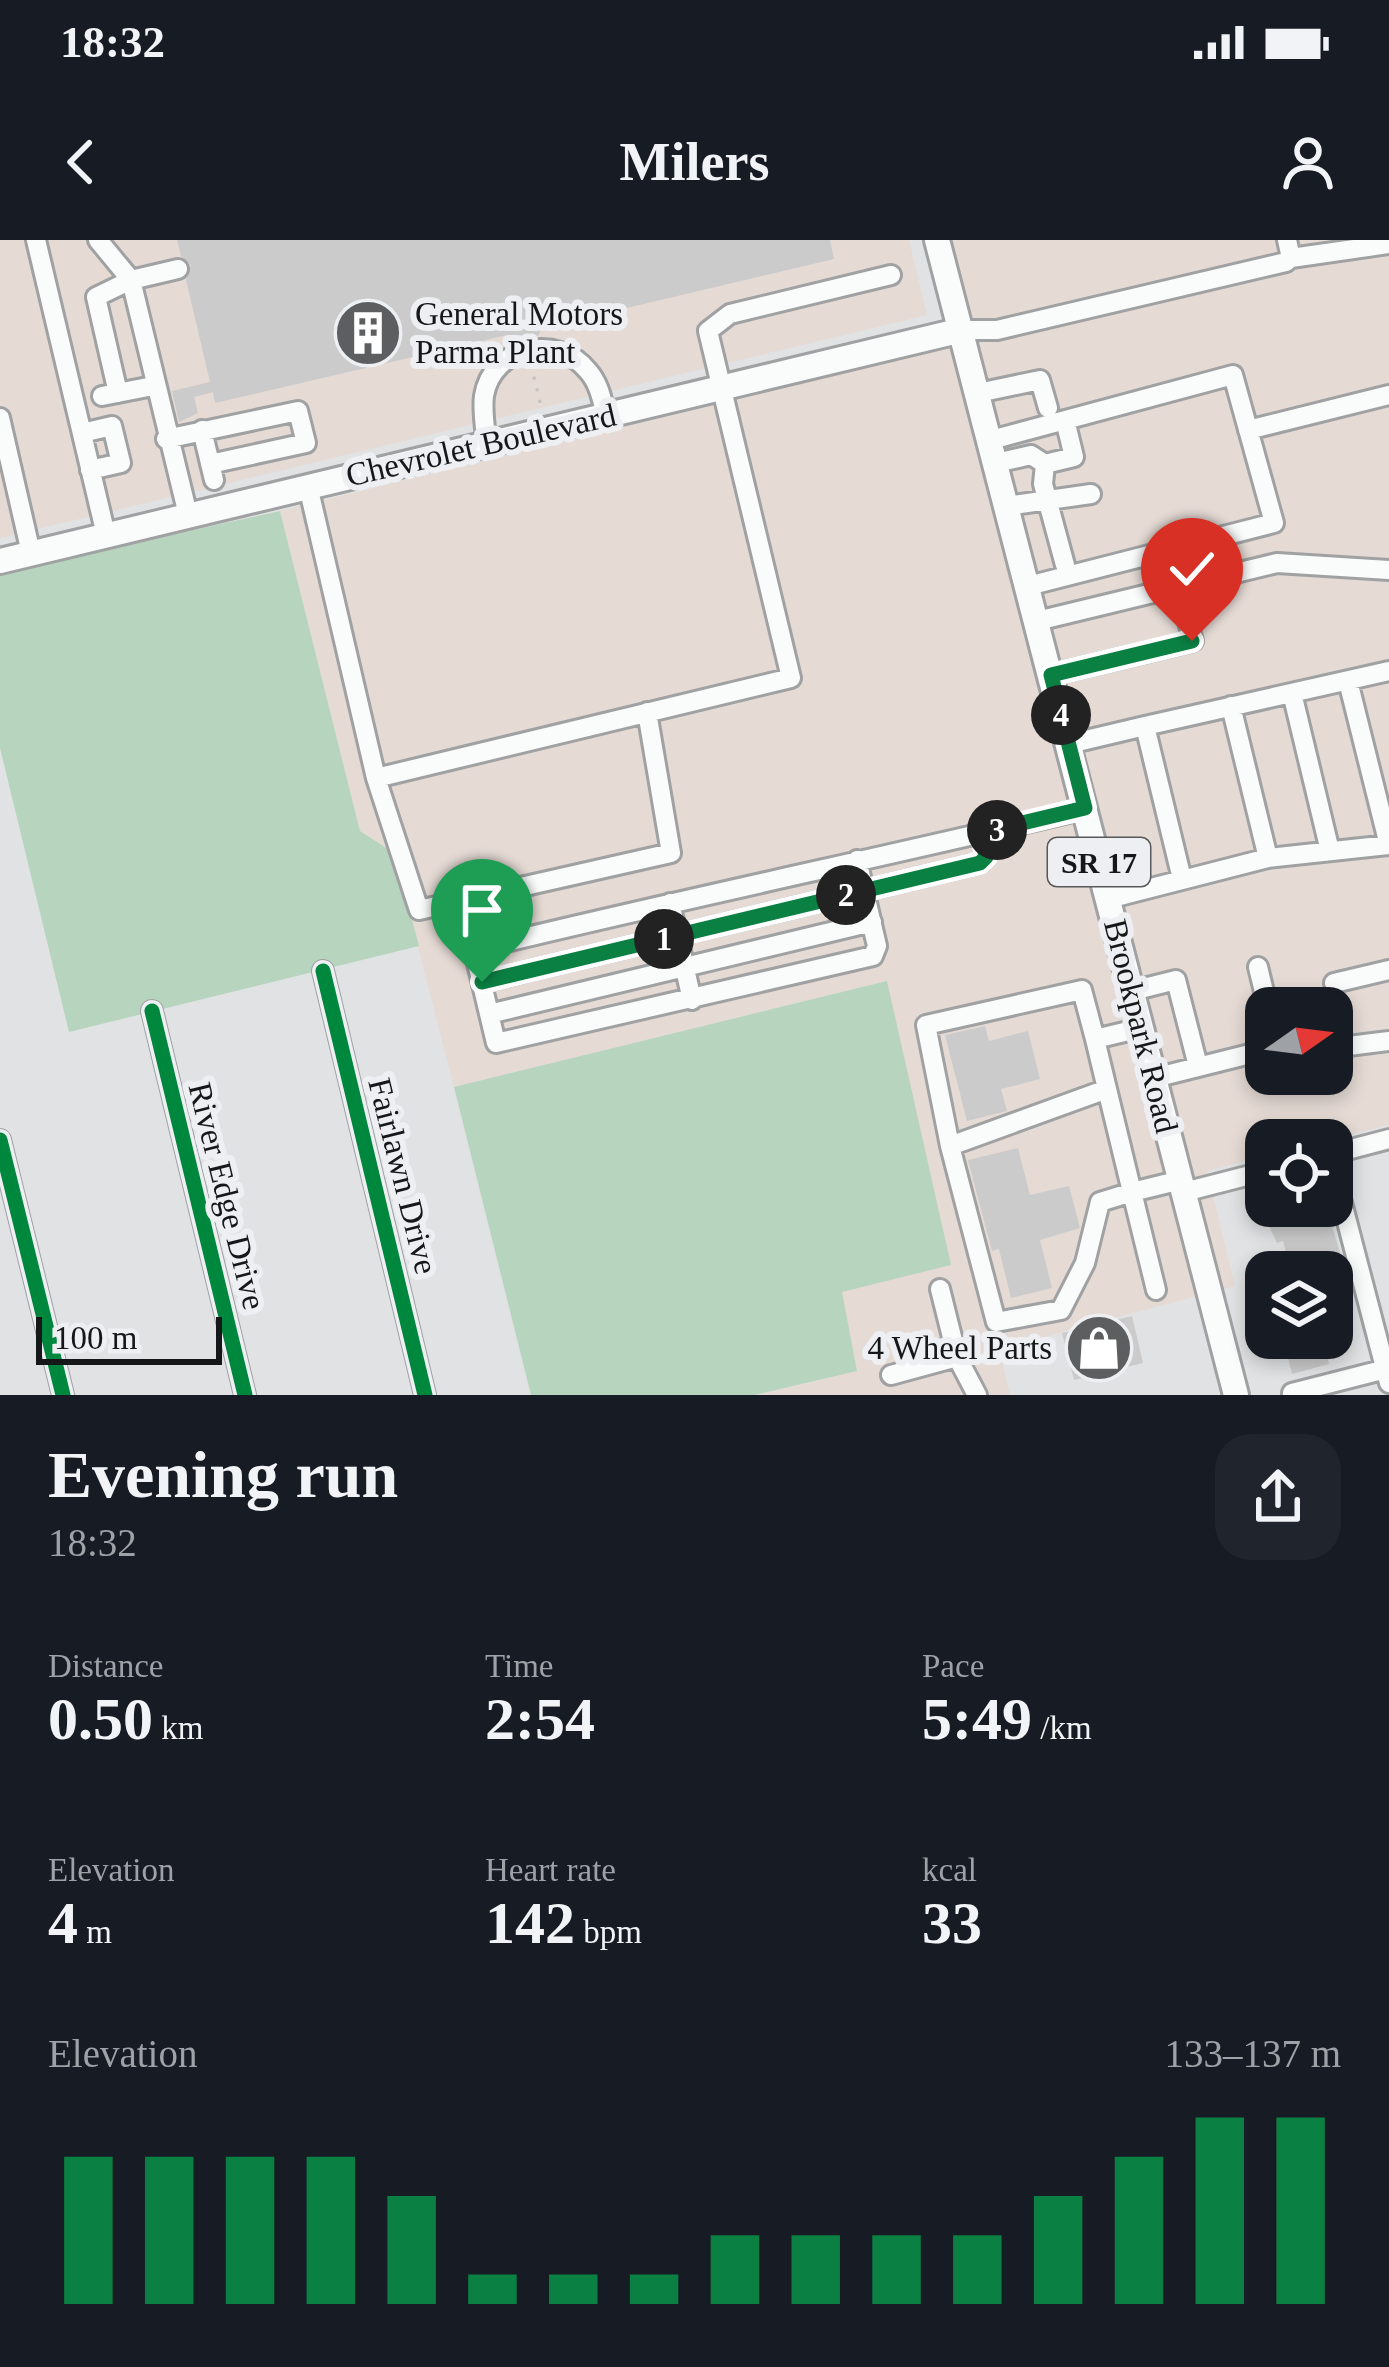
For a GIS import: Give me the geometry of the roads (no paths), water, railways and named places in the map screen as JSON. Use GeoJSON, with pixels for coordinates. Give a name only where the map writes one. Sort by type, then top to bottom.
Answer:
{"type":"FeatureCollection","features":[{"type":"Feature","properties":{"kind":"main road","name":"Brookpark Road"},"geometry":{"type":"LineString","coordinates":[[937,240],[1236,1395]]}},
{"type":"Feature","properties":{"kind":"main road","name":"Chevrolet Boulevard"},"geometry":{"type":"LineString","coordinates":[[0,561],[962,330]]}},
{"type":"Feature","properties":{"kind":"street"},"geometry":{"type":"LineString","coordinates":[[36,240],[106,535]]}},
{"type":"Feature","properties":{"kind":"street"},"geometry":{"type":"LineString","coordinates":[[98,240],[131,280],[153,386],[188,515]]}},
{"type":"Feature","properties":{"kind":"street"},"geometry":{"type":"LineString","coordinates":[[962,330],[997,330],[1289,249],[1318,258],[1389,244]]}},
{"type":"Feature","properties":{"kind":"street"},"geometry":{"type":"LineString","coordinates":[[153,386],[110,394],[96,297],[131,280],[178,269]]}},
{"type":"Feature","properties":{"kind":"street"},"geometry":{"type":"LineString","coordinates":[[376,778],[791,678],[708,331],[730,314],[891,275]]}},
{"type":"Feature","properties":{"kind":"street"},"geometry":{"type":"LineString","coordinates":[[488,443],[483,411],[488,382],[503,362],[528,350],[550,348],[577,359],[593,376],[606,415]]}},
{"type":"Feature","properties":{"kind":"street"},"geometry":{"type":"LineString","coordinates":[[993,452],[1065,420],[1233,375],[1274,523],[1028,586]]}},
{"type":"Feature","properties":{"kind":"street"},"geometry":{"type":"LineString","coordinates":[[978,393],[1040,380],[1048,407]]}},
{"type":"Feature","properties":{"kind":"street"},"geometry":{"type":"LineString","coordinates":[[1248,430],[1389,395]]}},
{"type":"Feature","properties":{"kind":"street"},"geometry":{"type":"LineString","coordinates":[[166,439],[196,431],[298,411],[306,442],[212,472],[196,431]]}},
{"type":"Feature","properties":{"kind":"street"},"geometry":{"type":"LineString","coordinates":[[0,418],[32,553]]}},
{"type":"Feature","properties":{"kind":"street"},"geometry":{"type":"LineString","coordinates":[[993,452],[1031,455],[1046,464],[1074,457],[1065,420]]}},
{"type":"Feature","properties":{"kind":"street"},"geometry":{"type":"LineString","coordinates":[[82,433],[112,426],[121,463],[90,470]]}},
{"type":"Feature","properties":{"kind":"street"},"geometry":{"type":"LineString","coordinates":[[1046,464],[1048,500],[1065,565]]}},
{"type":"Feature","properties":{"kind":"street"},"geometry":{"type":"LineString","coordinates":[[308,486],[376,778],[412,904],[419,910],[671,853],[647,712]]}},
{"type":"Feature","properties":{"kind":"street"},"geometry":{"type":"LineString","coordinates":[[1007,506],[1091,494]]}},
{"type":"Feature","properties":{"kind":"street"},"geometry":{"type":"LineString","coordinates":[[1037,621],[1277,563],[1389,570]]}},
{"type":"Feature","properties":{"kind":"street"},"geometry":{"type":"LineString","coordinates":[[1051,675],[1192,641],[1179,587]]}},
{"type":"Feature","properties":{"kind":"street"},"geometry":{"type":"LineString","coordinates":[[1069,744],[1389,671]]}},
{"type":"Feature","properties":{"kind":"street"},"geometry":{"type":"LineString","coordinates":[[1108,899],[1268,858],[1389,845],[1348,681]]}},
{"type":"Feature","properties":{"kind":"street"},"geometry":{"type":"LineString","coordinates":[[1292,693],[1330,851]]}},
{"type":"Feature","properties":{"kind":"street"},"geometry":{"type":"LineString","coordinates":[[1231,706],[1268,858]]}},
{"type":"Feature","properties":{"kind":"street"},"geometry":{"type":"LineString","coordinates":[[1145,726],[1182,879]]}},
{"type":"Feature","properties":{"kind":"street"},"geometry":{"type":"LineString","coordinates":[[857,860],[877,946],[873,956],[500,1046],[476,955],[481,948],[670,903],[857,860],[981,833],[1085,808]]}},
{"type":"Feature","properties":{"kind":"street"},"geometry":{"type":"LineString","coordinates":[[482,982],[980,863],[986,857],[981,833]]}},
{"type":"Feature","properties":{"kind":"street"},"geometry":{"type":"LineString","coordinates":[[670,903],[692,1000]]}},
{"type":"Feature","properties":{"kind":"street"},"geometry":{"type":"LineString","coordinates":[[489,1014],[872,922]]}},
{"type":"Feature","properties":{"kind":"street"},"geometry":{"type":"LineString","coordinates":[[1258,967],[1263,987]]}},
{"type":"Feature","properties":{"kind":"street","name":"Fairlawn Drive"},"geometry":{"type":"LineString","coordinates":[[323,970],[425,1395]]}},
{"type":"Feature","properties":{"kind":"street"},"geometry":{"type":"LineString","coordinates":[[1334,983],[1389,970]]}},
{"type":"Feature","properties":{"kind":"street"},"geometry":{"type":"LineString","coordinates":[[1132,991],[1176,980],[1198,1066]]}},
{"type":"Feature","properties":{"kind":"street"},"geometry":{"type":"LineString","coordinates":[[1156,1290],[1132,1192],[1095,1039],[1082,990],[926,1025],[950,1146],[996,1322],[1061,1310],[1085,1263],[1100,1202],[1132,1192],[1245,1175]]}},
{"type":"Feature","properties":{"kind":"street","name":"River Edge Drive"},"geometry":{"type":"LineString","coordinates":[[152,1011],[245,1395]]}},
{"type":"Feature","properties":{"kind":"street"},"geometry":{"type":"LineString","coordinates":[[1095,1039],[1142,1028]]}},
{"type":"Feature","properties":{"kind":"street"},"geometry":{"type":"LineString","coordinates":[[1353,1045],[1389,1041]]}},
{"type":"Feature","properties":{"kind":"street"},"geometry":{"type":"LineString","coordinates":[[1154,1078],[1245,1054]]}},
{"type":"Feature","properties":{"kind":"street"},"geometry":{"type":"LineString","coordinates":[[950,1146],[1107,1089]]}},
{"type":"Feature","properties":{"kind":"street"},"geometry":{"type":"LineString","coordinates":[[1353,1148],[1389,1139]]}},
{"type":"Feature","properties":{"kind":"street"},"geometry":{"type":"LineString","coordinates":[[0,1140],[63,1395]]}},
{"type":"Feature","properties":{"kind":"street"},"geometry":{"type":"LineString","coordinates":[[1292,1393],[1387,1376],[1348,1227]]}},
{"type":"Feature","properties":{"kind":"street"},"geometry":{"type":"LineString","coordinates":[[0,1237],[22,1232]]}},
{"type":"Feature","properties":{"kind":"street"},"geometry":{"type":"LineString","coordinates":[[940,1289],[957,1358],[977,1395]]}},
{"type":"Feature","properties":{"kind":"street"},"geometry":{"type":"LineString","coordinates":[[891,1375],[957,1358]]}},
{"type":"Feature","properties":{"kind":"place","name":"General Motors Parma Plant"},"geometry":{"type":"Point","coordinates":[368,333]}},
{"type":"Feature","properties":{"kind":"place","name":"4 Wheel Parts"},"geometry":{"type":"Point","coordinates":[1099,1348]}}]}
